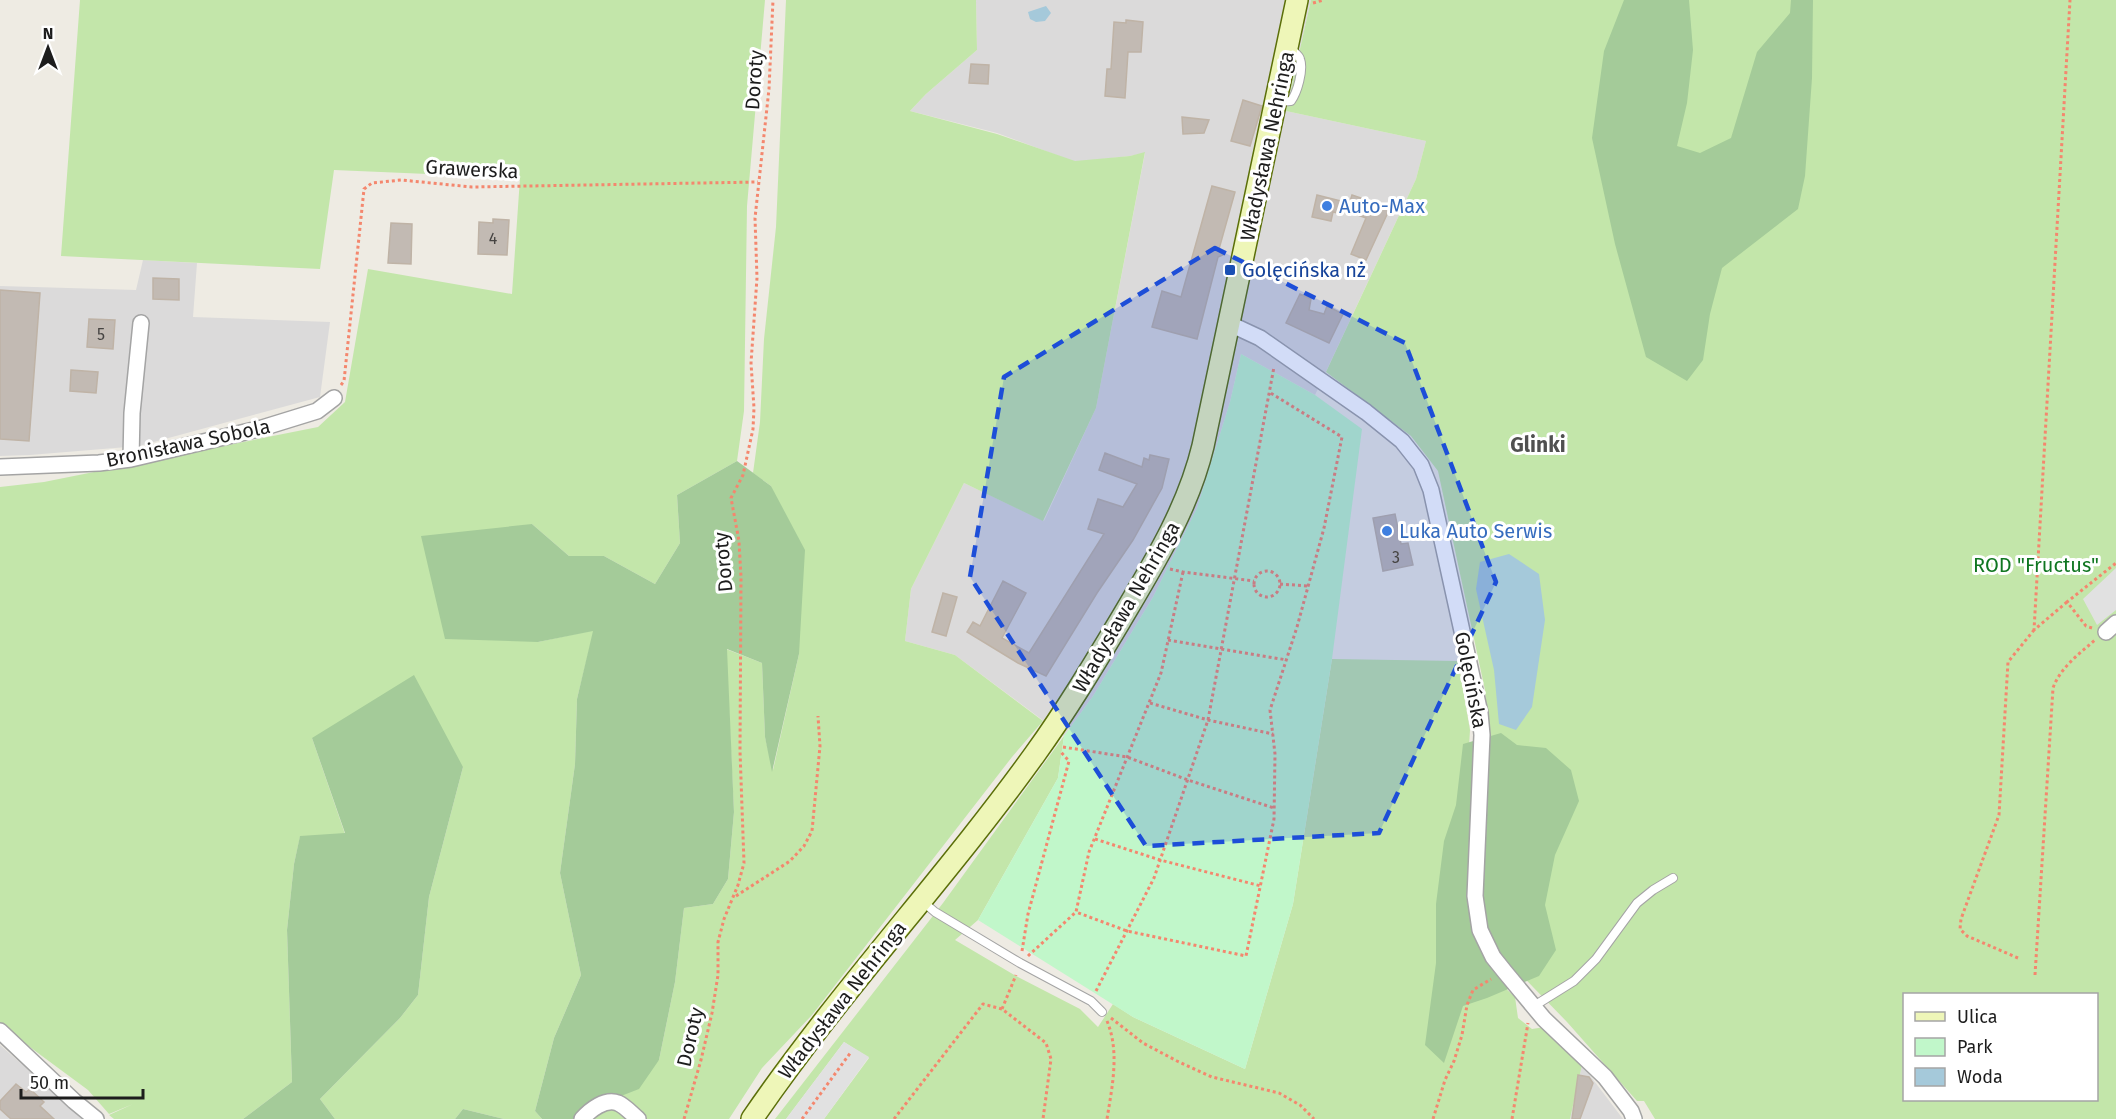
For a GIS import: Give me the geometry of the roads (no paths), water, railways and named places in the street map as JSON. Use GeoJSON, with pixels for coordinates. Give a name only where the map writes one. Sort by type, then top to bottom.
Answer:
{"type":"FeatureCollection","features":[{"type":"Feature","properties":{"kind":"street","name":"Władysława Nehringa"},"geometry":{"type":"LineString","coordinates":[[752,1119],[809,1041],[1055,726],[1093,667],[1168,537],[1187,498],[1201,454],[1230,324],[1297,0]]}},
{"type":"Feature","properties":{"kind":"street"},"geometry":{"type":"LineString","coordinates":[[131,459],[132,414],[141,323]]}},
{"type":"Feature","properties":{"kind":"street","name":"Golęcińska"},"geometry":{"type":"LineString","coordinates":[[1230,324],[1260,338],[1366,412],[1402,441],[1421,465],[1431,490],[1481,724],[1475,896],[1480,930],[1493,957],[1505,972],[1544,1019],[1605,1077],[1631,1111],[1634,1119]]}},
{"type":"Feature","properties":{"kind":"street","name":"Bronisława Sobola"},"geometry":{"type":"LineString","coordinates":[[0,467],[99,463],[131,459],[262,428],[318,411],[334,398]]}},
{"type":"Feature","properties":{"kind":"street"},"geometry":{"type":"LineString","coordinates":[[0,1031],[96,1119]]}},
{"type":"Feature","properties":{"kind":"street"},"geometry":{"type":"LineString","coordinates":[[582,1119],[596,1107],[618,1103],[638,1119]]}},
{"type":"Feature","properties":{"kind":"lane"},"geometry":{"type":"LineString","coordinates":[[1534,1006],[1574,981],[1596,959],[1636,903],[1673,878]]}},
{"type":"Feature","properties":{"kind":"lane"},"geometry":{"type":"LineString","coordinates":[[921,900],[934,912],[1020,963],[1091,1001],[1102,1012]]}},
{"type":"Feature","properties":{"kind":"water"},"geometry":{"type":"Polygon","coordinates":[[[1046,6],[1051,13],[1045,21],[1036,22],[1030,19],[1028,12],[1046,6]]]}},
{"type":"Feature","properties":{"kind":"water"},"geometry":{"type":"Polygon","coordinates":[[[1509,554],[1539,574],[1545,620],[1532,707],[1516,730],[1499,724],[1494,670],[1476,589],[1480,562],[1509,554]]]}},
{"type":"Feature","properties":{"kind":"place","name":"Auto-Max"},"geometry":{"type":"Point","coordinates":[1327,206]}},
{"type":"Feature","properties":{"kind":"place","name":"Golęcińska nż"},"geometry":{"type":"Point","coordinates":[1230,270]}},
{"type":"Feature","properties":{"kind":"place","name":"Luka Auto Serwis"},"geometry":{"type":"Point","coordinates":[1387,531]}},
{"type":"Feature","properties":{"kind":"district","name":"Glinki"},"geometry":{"type":"Point","coordinates":[1538,445]}},
{"type":"Feature","properties":{"kind":"park label","name":"ROD \"Fructus\""},"geometry":{"type":"Point","coordinates":[2036,565]}}]}
